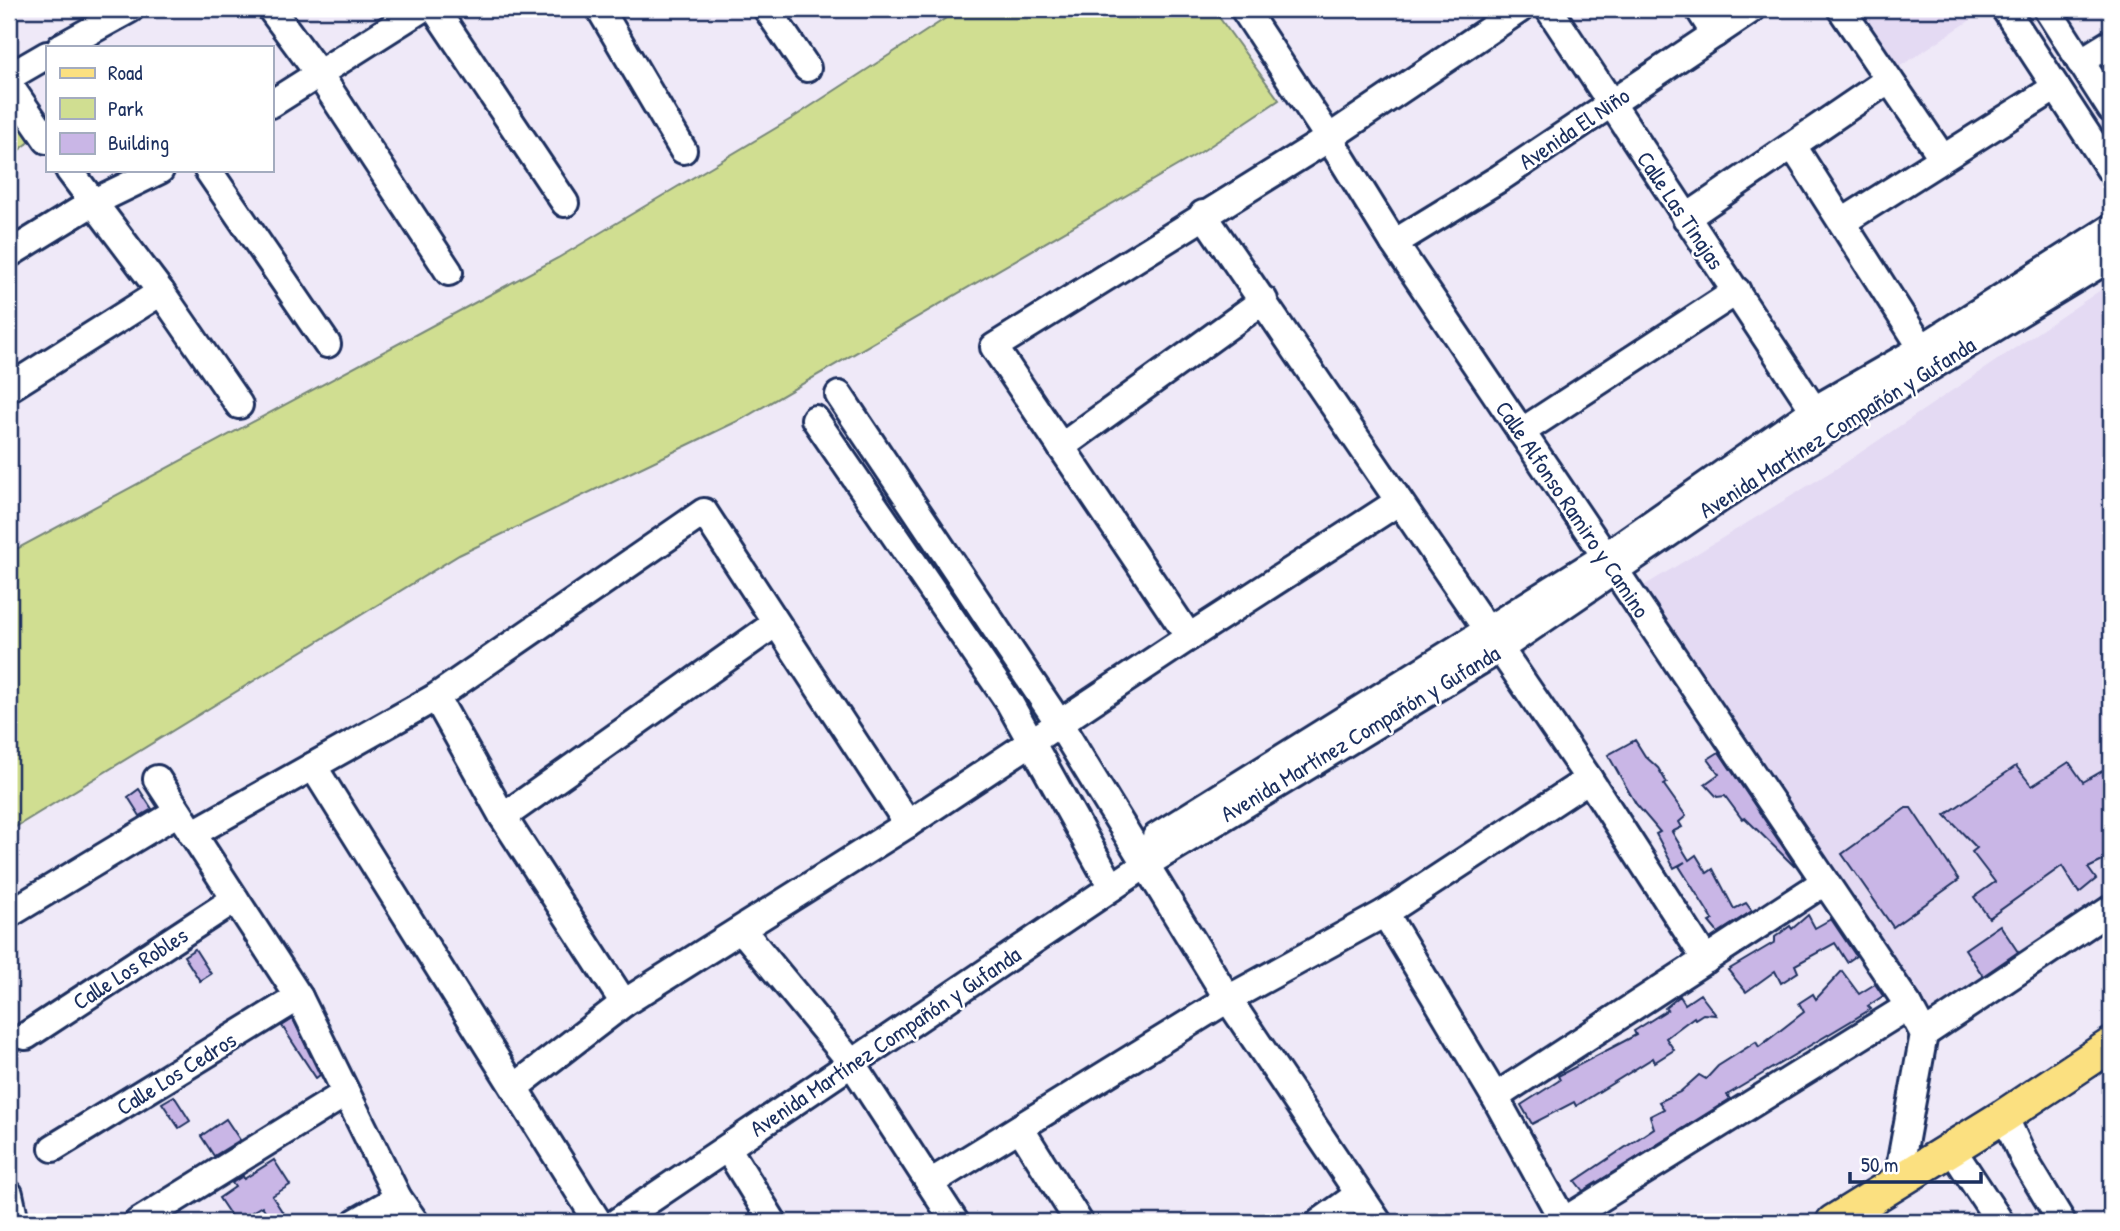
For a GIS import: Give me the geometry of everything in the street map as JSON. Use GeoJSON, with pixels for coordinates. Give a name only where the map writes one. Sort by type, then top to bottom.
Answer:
{"type":"FeatureCollection","features":[{"type":"Feature","properties":{"kind":"main road"},"geometry":{"type":"LineString","coordinates":[[1833,1222],[2004,1116],[2111,1045]]}},
{"type":"Feature","properties":{"kind":"street"},"geometry":{"type":"LineString","coordinates":[[63,46],[130,9]]}},
{"type":"Feature","properties":{"kind":"street"},"geometry":{"type":"LineString","coordinates":[[271,9],[319,74],[449,272]]}},
{"type":"Feature","properties":{"kind":"street"},"geometry":{"type":"LineString","coordinates":[[273,103],[421,9]]}},
{"type":"Feature","properties":{"kind":"street"},"geometry":{"type":"LineString","coordinates":[[436,9],[565,203]]}},
{"type":"Feature","properties":{"kind":"street"},"geometry":{"type":"LineString","coordinates":[[600,9],[683,150]]}},
{"type":"Feature","properties":{"kind":"street"},"geometry":{"type":"LineString","coordinates":[[767,9],[807,68]]}},
{"type":"Feature","properties":{"kind":"street","name":"Calle Alfonso Ramiro y Camino"},"geometry":{"type":"LineString","coordinates":[[1244,9],[1394,243],[1823,883],[1909,1006],[1924,1034]]}},
{"type":"Feature","properties":{"kind":"street"},"geometry":{"type":"LineString","coordinates":[[1189,637],[994,347],[1203,214],[1329,138],[1520,9]]}},
{"type":"Feature","properties":{"kind":"street","name":"Calle Las Tinajas"},"geometry":{"type":"LineString","coordinates":[[1549,9],[1814,411]]}},
{"type":"Feature","properties":{"kind":"street"},"geometry":{"type":"LineString","coordinates":[[1699,9],[1714,34]]}},
{"type":"Feature","properties":{"kind":"street","name":"Avenida El Niño"},"geometry":{"type":"LineString","coordinates":[[1394,243],[1500,178],[1752,9]]}},
{"type":"Feature","properties":{"kind":"street"},"geometry":{"type":"LineString","coordinates":[[1841,9],[1942,156]]}},
{"type":"Feature","properties":{"kind":"street"},"geometry":{"type":"LineString","coordinates":[[2006,9],[2111,171]]}},
{"type":"Feature","properties":{"kind":"street"},"geometry":{"type":"LineString","coordinates":[[2047,9],[2111,109]]}},
{"type":"Feature","properties":{"kind":"street"},"geometry":{"type":"LineString","coordinates":[[2080,62],[2111,43]]}},
{"type":"Feature","properties":{"kind":"street"},"geometry":{"type":"LineString","coordinates":[[9,77],[46,56]]}},
{"type":"Feature","properties":{"kind":"street"},"geometry":{"type":"LineString","coordinates":[[1686,218],[1888,80]]}},
{"type":"Feature","properties":{"kind":"street"},"geometry":{"type":"LineString","coordinates":[[9,85],[46,139]]}},
{"type":"Feature","properties":{"kind":"street"},"geometry":{"type":"LineString","coordinates":[[1844,222],[1942,156],[2056,88]]}},
{"type":"Feature","properties":{"kind":"street"},"geometry":{"type":"LineString","coordinates":[[1793,146],[1922,348]]}},
{"type":"Feature","properties":{"kind":"street"},"geometry":{"type":"LineString","coordinates":[[70,172],[161,292],[239,405]]}},
{"type":"Feature","properties":{"kind":"street"},"geometry":{"type":"LineString","coordinates":[[9,254],[92,203],[156,172]]}},
{"type":"Feature","properties":{"kind":"street"},"geometry":{"type":"LineString","coordinates":[[209,172],[327,344]]}},
{"type":"Feature","properties":{"kind":"street"},"geometry":{"type":"LineString","coordinates":[[1203,214],[1264,300],[1492,641],[1589,779],[1706,960]]}},
{"type":"Feature","properties":{"kind":"street","name":"Avenida Martínez Compañón y Gufanda"},"geometry":{"type":"LineString","coordinates":[[1609,564],[1814,411],[1922,348],[2111,228]]}},
{"type":"Feature","properties":{"kind":"street","name":"Avenida Martínez Compañón y Gufanda"},"geometry":{"type":"LineString","coordinates":[[617,1222],[1112,887],[1140,857],[1492,641],[1609,564],[2111,257]]}},
{"type":"Feature","properties":{"kind":"street"},"geometry":{"type":"LineString","coordinates":[[1521,432],[1737,291]]}},
{"type":"Feature","properties":{"kind":"street"},"geometry":{"type":"LineString","coordinates":[[9,388],[161,292]]}},
{"type":"Feature","properties":{"kind":"street"},"geometry":{"type":"LineString","coordinates":[[1061,447],[1264,300]]}},
{"type":"Feature","properties":{"kind":"street"},"geometry":{"type":"LineString","coordinates":[[839,395],[1059,723],[1228,999],[1378,1222]]}},
{"type":"Feature","properties":{"kind":"street"},"geometry":{"type":"LineString","coordinates":[[815,419],[1009,702],[1112,887]]}},
{"type":"Feature","properties":{"kind":"street"},"geometry":{"type":"LineString","coordinates":[[515,1087],[624,1003],[908,824],[1398,502]]}},
{"type":"Feature","properties":{"kind":"street"},"geometry":{"type":"LineString","coordinates":[[192,834],[436,697],[704,512],[908,824]]}},
{"type":"Feature","properties":{"kind":"street"},"geometry":{"type":"LineString","coordinates":[[503,817],[776,623]]}},
{"type":"Feature","properties":{"kind":"street"},"geometry":{"type":"LineString","coordinates":[[436,697],[503,817],[624,1003]]}},
{"type":"Feature","properties":{"kind":"street"},"geometry":{"type":"LineString","coordinates":[[313,766],[598,1222]]}},
{"type":"Feature","properties":{"kind":"street"},"geometry":{"type":"LineString","coordinates":[[157,779],[299,997],[398,1198],[415,1222]]}},
{"type":"Feature","properties":{"kind":"street"},"geometry":{"type":"LineString","coordinates":[[930,1183],[1228,999],[1385,913],[1589,779]]}},
{"type":"Feature","properties":{"kind":"street"},"geometry":{"type":"LineString","coordinates":[[9,914],[178,812]]}},
{"type":"Feature","properties":{"kind":"street"},"geometry":{"type":"LineString","coordinates":[[1495,1097],[1823,883]]}},
{"type":"Feature","properties":{"kind":"street","name":"Calle Los Robles"},"geometry":{"type":"LineString","coordinates":[[26,1036],[235,899]]}},
{"type":"Feature","properties":{"kind":"street"},"geometry":{"type":"LineString","coordinates":[[1898,1183],[1924,1034],[2111,909]]}},
{"type":"Feature","properties":{"kind":"street"},"geometry":{"type":"LineString","coordinates":[[1385,913],[1495,1097],[1563,1222],[1909,1006]]}},
{"type":"Feature","properties":{"kind":"street"},"geometry":{"type":"LineString","coordinates":[[742,930],[850,1062],[955,1222]]}},
{"type":"Feature","properties":{"kind":"street","name":"Calle Los Cedros"},"geometry":{"type":"LineString","coordinates":[[53,1148],[299,997]]}},
{"type":"Feature","properties":{"kind":"street"},"geometry":{"type":"LineString","coordinates":[[138,1222],[345,1093]]}},
{"type":"Feature","properties":{"kind":"street"},"geometry":{"type":"LineString","coordinates":[[2004,1116],[2025,1161],[2062,1222]]}},
{"type":"Feature","properties":{"kind":"street"},"geometry":{"type":"LineString","coordinates":[[1020,1128],[1079,1222]]}},
{"type":"Feature","properties":{"kind":"street"},"geometry":{"type":"LineString","coordinates":[[728,1149],[773,1222]]}},
{"type":"Feature","properties":{"kind":"street"},"geometry":{"type":"LineString","coordinates":[[1952,1149],[2000,1222]]}},
{"type":"Feature","properties":{"kind":"street"},"geometry":{"type":"LineString","coordinates":[[9,1194],[15,1222]]}},
{"type":"Feature","properties":{"kind":"street"},"geometry":{"type":"LineString","coordinates":[[1320,1222],[1359,1194]]}},
{"type":"Feature","properties":{"kind":"street"},"geometry":{"type":"LineString","coordinates":[[356,1222],[398,1198]]}},
{"type":"Feature","properties":{"kind":"shaded area"},"geometry":{"type":"Polygon","coordinates":[[[1856,9],[1981,9],[1983,12],[1896,69],[1856,9]]]}},
{"type":"Feature","properties":{"kind":"shaded area"},"geometry":{"type":"Polygon","coordinates":[[[2111,283],[2111,891],[1933,1015],[1642,587],[1842,465],[2111,283]]]}},
{"type":"Feature","properties":{"kind":"green space"},"geometry":{"type":"Polygon","coordinates":[[[960,9],[1213,9],[1279,100],[1201,152],[742,419],[459,555],[9,831],[9,553],[558,258],[791,119],[960,9]]]}},
{"type":"Feature","properties":{"kind":"green space"},"geometry":{"type":"Polygon","coordinates":[[[9,100],[37,136],[9,158],[9,100]]]}},
{"type":"Feature","properties":{"kind":"building"},"geometry":{"type":"Polygon","coordinates":[[[1635,740],[1645,756],[1658,768],[1667,783],[1664,785],[1686,816],[1679,822],[1682,827],[1672,832],[1689,860],[1696,855],[1707,873],[1713,869],[1734,909],[1746,903],[1752,911],[1718,933],[1709,922],[1713,920],[1679,866],[1685,862],[1674,868],[1656,834],[1660,832],[1636,804],[1608,755],[1635,740]]]}},
{"type":"Feature","properties":{"kind":"building"},"geometry":{"type":"Polygon","coordinates":[[[1719,752],[1794,866],[1745,818],[1742,819],[1725,796],[1717,797],[1705,784],[1719,774],[1708,759],[1719,752]]]}},
{"type":"Feature","properties":{"kind":"building"},"geometry":{"type":"Polygon","coordinates":[[[2069,762],[2083,782],[2111,766],[2111,857],[2088,868],[2096,879],[2079,893],[2062,866],[1989,918],[1974,897],[1995,882],[1972,852],[1977,848],[1945,815],[2016,766],[2032,786],[2069,762]]]}},
{"type":"Feature","properties":{"kind":"building"},"geometry":{"type":"Polygon","coordinates":[[[139,789],[152,809],[140,816],[128,797],[139,789]]]}},
{"type":"Feature","properties":{"kind":"building"},"geometry":{"type":"Polygon","coordinates":[[[1906,808],[1911,808],[1959,880],[1893,927],[1842,854],[1906,808]]]}},
{"type":"Feature","properties":{"kind":"building"},"geometry":{"type":"Polygon","coordinates":[[[1808,915],[1815,928],[1831,919],[1856,956],[1847,962],[1835,943],[1795,965],[1798,972],[1781,983],[1775,971],[1746,992],[1728,970],[1775,942],[1775,937],[1790,926],[1792,929],[1808,915]]]}},
{"type":"Feature","properties":{"kind":"building"},"geometry":{"type":"Polygon","coordinates":[[[2000,925],[2018,952],[1983,976],[1965,949],[2000,925]]]}},
{"type":"Feature","properties":{"kind":"building"},"geometry":{"type":"Polygon","coordinates":[[[195,949],[211,974],[200,981],[184,956],[195,949]]]}},
{"type":"Feature","properties":{"kind":"building"},"geometry":{"type":"Polygon","coordinates":[[[1842,971],[1859,994],[1875,984],[1883,996],[1868,1006],[1871,1009],[1727,1095],[1730,1099],[1583,1191],[1575,1181],[1654,1128],[1650,1116],[1664,1109],[1659,1102],[1680,1092],[1699,1075],[1706,1079],[1718,1066],[1756,1042],[1759,1047],[1804,1012],[1799,1003],[1813,994],[1816,999],[1842,971]]]}},
{"type":"Feature","properties":{"kind":"building"},"geometry":{"type":"Polygon","coordinates":[[[1700,994],[1716,1015],[1703,1014],[1695,1019],[1694,1017],[1666,1038],[1674,1050],[1655,1062],[1653,1058],[1576,1106],[1574,1102],[1532,1124],[1521,1105],[1560,1080],[1558,1076],[1636,1035],[1634,1031],[1667,1010],[1665,1008],[1680,996],[1685,1004],[1700,994]]]}},
{"type":"Feature","properties":{"kind":"building"},"geometry":{"type":"Polygon","coordinates":[[[293,1019],[320,1075],[316,1078],[282,1026],[293,1019]]]}},
{"type":"Feature","properties":{"kind":"building"},"geometry":{"type":"Polygon","coordinates":[[[174,1096],[190,1121],[179,1128],[162,1103],[174,1096]]]}},
{"type":"Feature","properties":{"kind":"building"},"geometry":{"type":"Polygon","coordinates":[[[226,1119],[240,1140],[214,1156],[201,1136],[226,1119]]]}},
{"type":"Feature","properties":{"kind":"building"},"geometry":{"type":"Polygon","coordinates":[[[274,1160],[290,1185],[272,1196],[289,1222],[273,1222],[262,1206],[235,1222],[219,1198],[235,1187],[232,1183],[243,1176],[244,1179],[274,1160]]]}}]}
